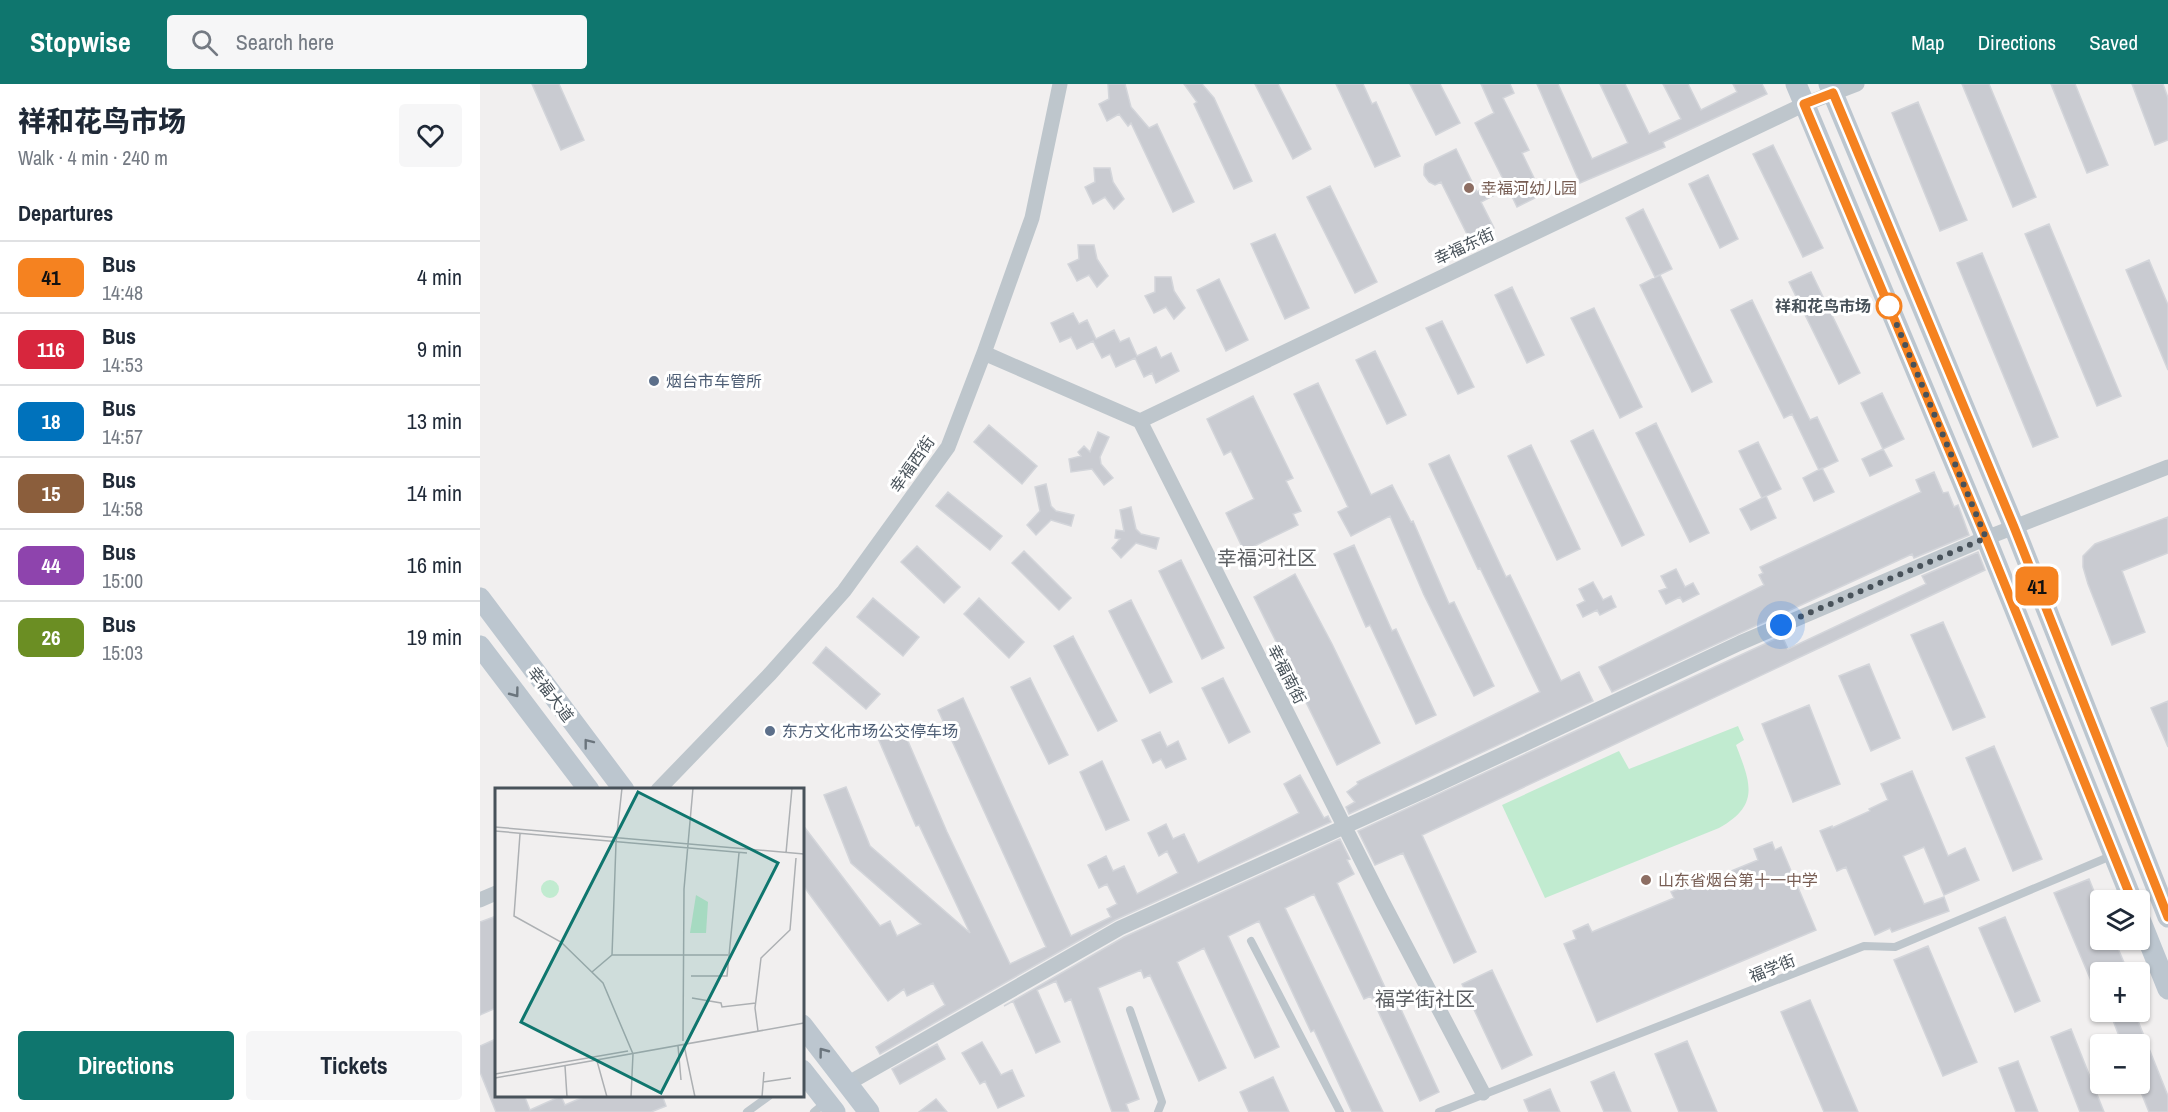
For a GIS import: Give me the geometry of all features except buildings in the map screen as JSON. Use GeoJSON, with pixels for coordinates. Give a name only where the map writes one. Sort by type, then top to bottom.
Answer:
{"type":"FeatureCollection","features":[{"type":"Feature","properties":{"kind":"main road"},"geometry":{"type":"LineString","coordinates":[[1796,84],[1986,538],[2128,890]]}},
{"type":"Feature","properties":{"kind":"main road"},"geometry":{"type":"LineString","coordinates":[[1831,88],[2014,527],[2168,917]]}},
{"type":"Feature","properties":{"kind":"main road","name":"幸福大道"},"geometry":{"type":"LineString","coordinates":[[480,598],[623,788]]}},
{"type":"Feature","properties":{"kind":"main road","name":"幸福大道"},"geometry":{"type":"LineString","coordinates":[[480,646],[588,788]]}},
{"type":"Feature","properties":{"kind":"main road"},"geometry":{"type":"LineString","coordinates":[[2150,944],[2168,989]]}},
{"type":"Feature","properties":{"kind":"main road"},"geometry":{"type":"LineString","coordinates":[[804,1028],[869,1112]]}},
{"type":"Feature","properties":{"kind":"main road"},"geometry":{"type":"LineString","coordinates":[[804,1072],[825,1108]]}},
{"type":"Feature","properties":{"kind":"street","name":"幸福西街"},"geometry":{"type":"LineString","coordinates":[[659,788],[770,674],[844,591],[948,447],[1032,218],[1060,84]]}},
{"type":"Feature","properties":{"kind":"street","name":"幸福东街"},"geometry":{"type":"LineString","coordinates":[[1140,421],[1804,104],[1831,88],[1857,84]]}},
{"type":"Feature","properties":{"kind":"street"},"geometry":{"type":"LineString","coordinates":[[984,353],[1140,421]]}},
{"type":"Feature","properties":{"kind":"street","name":"幸福南街"},"geometry":{"type":"LineString","coordinates":[[1140,421],[1366,869],[1483,1093]]}},
{"type":"Feature","properties":{"kind":"street"},"geometry":{"type":"LineString","coordinates":[[847,1084],[1120,928],[1426,790],[1740,643],[1986,538],[2168,467]]}},
{"type":"Feature","properties":{"kind":"street"},"geometry":{"type":"LineString","coordinates":[[480,900],[495,893]]}},
{"type":"Feature","properties":{"kind":"lane","name":"福学街"},"geometry":{"type":"LineString","coordinates":[[1439,1112],[1864,946],[1895,947],[2114,855]]}},
{"type":"Feature","properties":{"kind":"lane"},"geometry":{"type":"LineString","coordinates":[[1251,941],[1340,1112]]}},
{"type":"Feature","properties":{"kind":"lane"},"geometry":{"type":"LineString","coordinates":[[1130,1010],[1162,1102],[1158,1112]]}},
{"type":"Feature","properties":{"kind":"lane"},"geometry":{"type":"LineString","coordinates":[[747,1112],[766,1097]]}},
{"type":"Feature","properties":{"kind":"green space"},"geometry":{"type":"Polygon","coordinates":[[[1738,726],[1744,740],[1736,745],[1748,781],[1747,801],[1741,811],[1719,828],[1545,898],[1502,805],[1619,751],[1629,769],[1738,726]]]}},
{"type":"Feature","properties":{"kind":"bus line","name":"41"},"geometry":{"type":"LineString","coordinates":[[2128,890],[1986,538],[1804,104],[1833,93],[2014,527],[2168,917]]}},
{"type":"Feature","properties":{"kind":"place","name":"幸福河幼儿园"},"geometry":{"type":"Point","coordinates":[1469,188]}},
{"type":"Feature","properties":{"kind":"place","name":"祥和花鸟市场"},"geometry":{"type":"Point","coordinates":[1889,306]}},
{"type":"Feature","properties":{"kind":"place","name":"烟台市车管所"},"geometry":{"type":"Point","coordinates":[654,381]}},
{"type":"Feature","properties":{"kind":"place","name":"东方文化市场公交停车场"},"geometry":{"type":"Point","coordinates":[770,731]}},
{"type":"Feature","properties":{"kind":"place","name":"山东省烟台第十一中学"},"geometry":{"type":"Point","coordinates":[1646,880]}},
{"type":"Feature","properties":{"kind":"district","name":"幸福河社区"},"geometry":{"type":"Point","coordinates":[1267,557]}},
{"type":"Feature","properties":{"kind":"district","name":"福学街社区"},"geometry":{"type":"Point","coordinates":[1425,998]}},
{"type":"Feature","properties":{"kind":"route"},"geometry":{"type":"LineString","coordinates":[[1781,625],[1986,538],[1886,299],[1889,306]]}}]}
